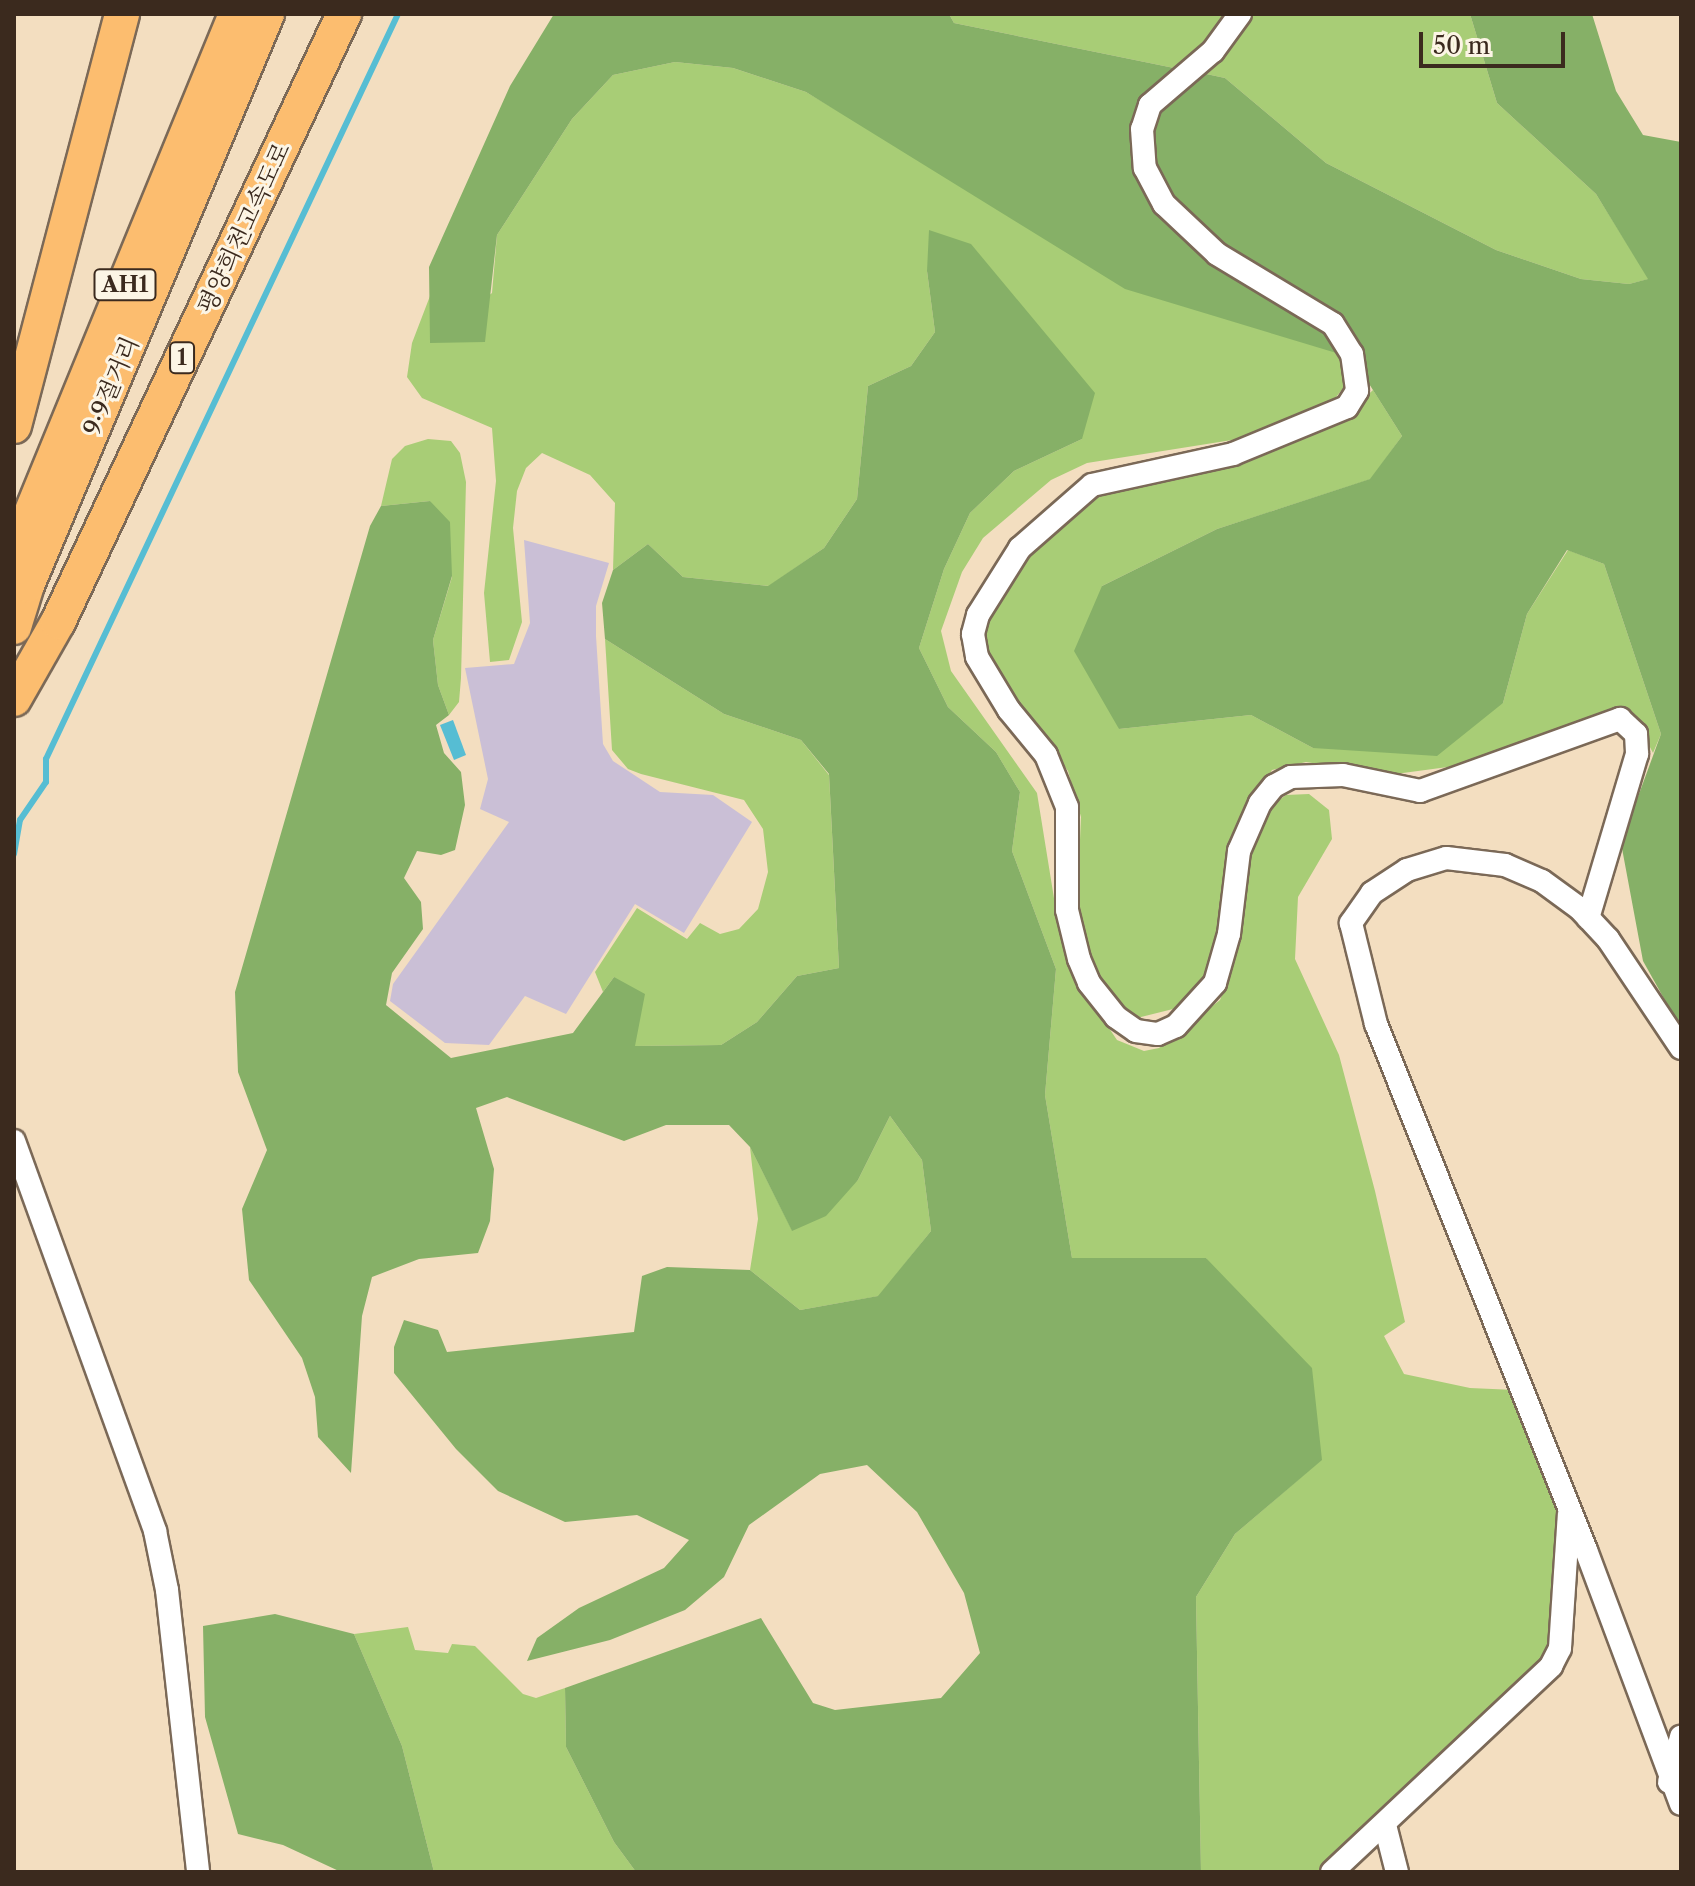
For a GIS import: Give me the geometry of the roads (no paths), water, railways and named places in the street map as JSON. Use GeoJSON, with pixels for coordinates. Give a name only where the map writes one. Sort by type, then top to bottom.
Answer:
{"type":"FeatureCollection","features":[{"type":"Feature","properties":{"kind":"highway"},"geometry":{"type":"LineString","coordinates":[[14,426],[122,14]]}},
{"type":"Feature","properties":{"kind":"highway","name":"9·9절거리"},"geometry":{"type":"LineString","coordinates":[[14,556],[236,14]]}},
{"type":"Feature","properties":{"kind":"highway","name":"9·9절거리"},"geometry":{"type":"LineString","coordinates":[[14,627],[27,585],[267,14]]}},
{"type":"Feature","properties":{"kind":"highway","name":"평양희천고속도로"},"geometry":{"type":"LineString","coordinates":[[14,699],[58,622],[344,14]]}},
{"type":"Feature","properties":{"kind":"street"},"geometry":{"type":"LineString","coordinates":[[1240,14],[1213,51],[1150,105],[1142,129],[1145,168],[1164,204],[1217,254],[1333,324],[1352,354],[1357,391],[1347,407],[1233,454],[1092,485],[1020,548],[978,615],[973,634],[986,677],[1046,755],[1064,797],[1067,910],[1079,959],[1089,983],[1116,1017],[1136,1031],[1158,1034],[1176,1026],[1215,983],[1229,934],[1239,851],[1253,815],[1274,786],[1291,777],[1343,775],[1420,791],[1620,719],[1636,734],[1637,754],[1588,918]]}},
{"type":"Feature","properties":{"kind":"street"},"geometry":{"type":"LineString","coordinates":[[1681,1048],[1617,951],[1588,918],[1542,881],[1505,865],[1446,858],[1387,879],[1351,923],[1376,1024],[1569,1507],[1669,1783],[1681,1804]]}},
{"type":"Feature","properties":{"kind":"street"},"geometry":{"type":"LineString","coordinates":[[14,1141],[155,1531],[169,1605],[198,1872]]}},
{"type":"Feature","properties":{"kind":"street"},"geometry":{"type":"LineString","coordinates":[[1332,1872],[1551,1666],[1560,1648],[1569,1507]]}},
{"type":"Feature","properties":{"kind":"street"},"geometry":{"type":"LineString","coordinates":[[1669,1783],[1681,1737]]}},
{"type":"Feature","properties":{"kind":"street"},"geometry":{"type":"LineString","coordinates":[[1385,1825],[1397,1872]]}},
{"type":"Feature","properties":{"kind":"water"},"geometry":{"type":"Polygon","coordinates":[[[453,720],[466,755],[454,760],[440,725],[453,720]]]}},
{"type":"Feature","properties":{"kind":"waterway"},"geometry":{"type":"LineString","coordinates":[[14,854],[20,820],[46,782],[46,759],[398,14]]}}]}
